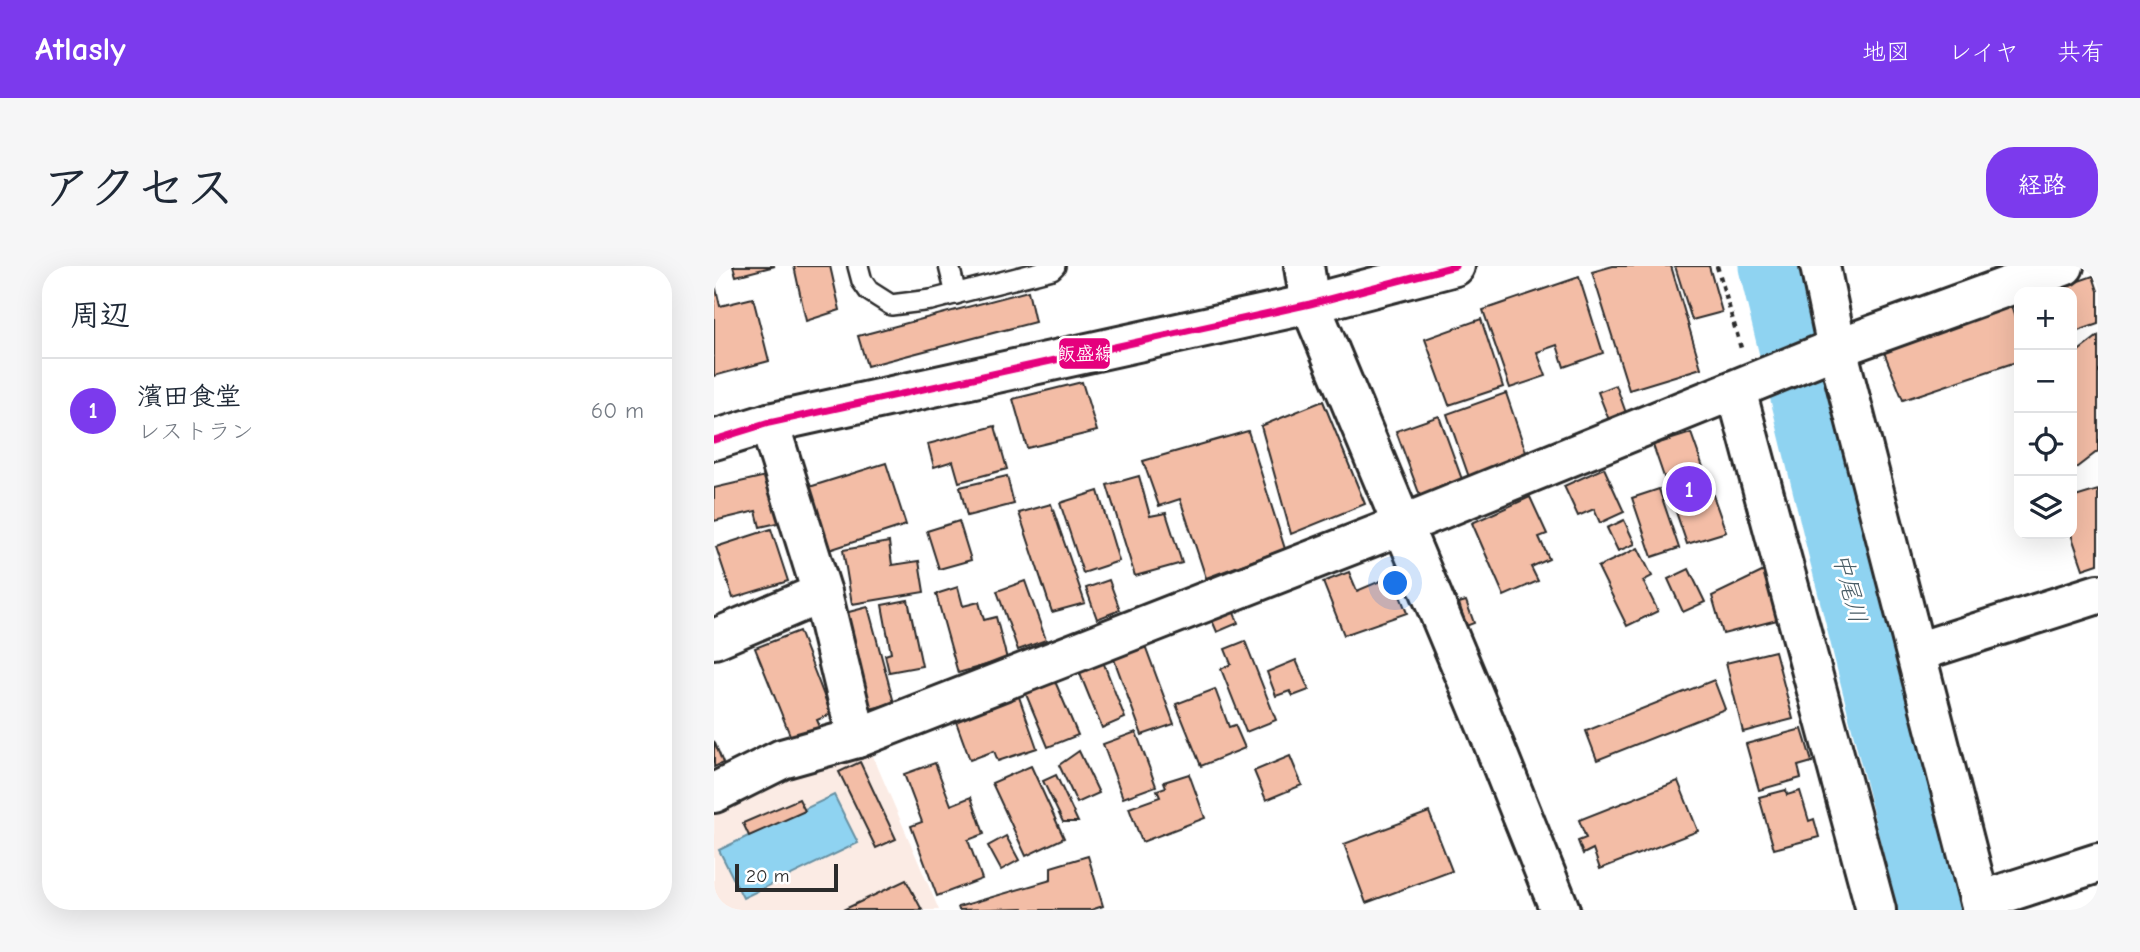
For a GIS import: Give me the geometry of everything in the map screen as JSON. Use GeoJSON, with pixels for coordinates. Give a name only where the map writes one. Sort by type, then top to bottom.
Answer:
{"type":"FeatureCollection","features":[{"type":"Feature","properties":{"kind":"main road"},"geometry":{"type":"LineString","coordinates":[[1304,266],[1310,304],[1560,910]]}},
{"type":"Feature","properties":{"kind":"main road"},"geometry":{"type":"LineString","coordinates":[[714,440],[769,423],[1310,304],[1455,266]]}},
{"type":"Feature","properties":{"kind":"main road"},"geometry":{"type":"LineString","coordinates":[[1820,266],[1838,348],[1981,906],[2098,863]]}},
{"type":"Feature","properties":{"kind":"main road"},"geometry":{"type":"LineString","coordinates":[[714,793],[782,759],[858,738],[1402,525],[1838,348],[2064,266]]}},
{"type":"Feature","properties":{"kind":"main road"},"geometry":{"type":"LineString","coordinates":[[1744,386],[1876,910]]}},
{"type":"Feature","properties":{"kind":"main road"},"geometry":{"type":"LineString","coordinates":[[769,423],[822,593],[858,738]]}},
{"type":"Feature","properties":{"kind":"main road"},"geometry":{"type":"LineString","coordinates":[[714,639],[822,593]]}},
{"type":"Feature","properties":{"kind":"main road"},"geometry":{"type":"LineString","coordinates":[[1917,652],[2098,594]]}},
{"type":"Feature","properties":{"kind":"lane"},"geometry":{"type":"LineString","coordinates":[[858,266],[862,281],[869,291],[891,305],[931,300],[956,294],[1015,272],[1052,269],[1055,266]]}},
{"type":"Feature","properties":{"kind":"lane"},"geometry":{"type":"LineString","coordinates":[[949,266],[956,294]]}},
{"type":"Feature","properties":{"kind":"path"},"geometry":{"type":"LineString","coordinates":[[1717,266],[1744,386]]}},
{"type":"Feature","properties":{"kind":"shaded area"},"geometry":{"type":"Polygon","coordinates":[[[867,742],[939,910],[714,910],[714,806],[867,742]]]}},
{"type":"Feature","properties":{"kind":"water"},"geometry":{"type":"Polygon","coordinates":[[[834,795],[858,843],[743,898],[719,850],[834,795]]]}},
{"type":"Feature","properties":{"kind":"building"},"geometry":{"type":"Polygon","coordinates":[[[733,266],[775,266],[736,276],[733,266]]]}},
{"type":"Feature","properties":{"kind":"building"},"geometry":{"type":"Polygon","coordinates":[[[794,266],[830,266],[840,310],[806,321],[794,266]]]}},
{"type":"Feature","properties":{"kind":"building"},"geometry":{"type":"Polygon","coordinates":[[[1613,266],[1671,266],[1701,368],[1629,390],[1592,272],[1613,266]]]}},
{"type":"Feature","properties":{"kind":"building"},"geometry":{"type":"Polygon","coordinates":[[[1675,266],[1709,266],[1722,312],[1692,320],[1675,266]]]}},
{"type":"Feature","properties":{"kind":"building"},"geometry":{"type":"Polygon","coordinates":[[[2093,276],[2098,291],[2098,324],[2077,331],[2077,287],[2061,287],[2093,276]]]}},
{"type":"Feature","properties":{"kind":"building"},"geometry":{"type":"Polygon","coordinates":[[[1579,277],[1603,353],[1564,367],[1557,345],[1537,352],[1546,376],[1510,388],[1483,310],[1579,277]]]}},
{"type":"Feature","properties":{"kind":"building"},"geometry":{"type":"Polygon","coordinates":[[[714,280],[720,306],[753,298],[769,361],[714,376],[714,280]]]}},
{"type":"Feature","properties":{"kind":"building"},"geometry":{"type":"Polygon","coordinates":[[[1028,291],[1035,322],[867,366],[858,336],[1028,291]]]}},
{"type":"Feature","properties":{"kind":"building"},"geometry":{"type":"Polygon","coordinates":[[[2011,306],[2014,315],[2014,363],[1903,400],[1884,352],[2011,306]]]}},
{"type":"Feature","properties":{"kind":"building"},"geometry":{"type":"Polygon","coordinates":[[[1481,319],[1503,387],[1449,405],[1425,339],[1481,319]]]}},
{"type":"Feature","properties":{"kind":"building"},"geometry":{"type":"Polygon","coordinates":[[[2098,336],[2098,451],[2077,467],[2077,413],[2077,352],[2098,336]]]}},
{"type":"Feature","properties":{"kind":"building"},"geometry":{"type":"Polygon","coordinates":[[[1082,382],[1097,431],[1027,448],[1013,399],[1082,382]]]}},
{"type":"Feature","properties":{"kind":"building"},"geometry":{"type":"Polygon","coordinates":[[[1616,385],[1626,413],[1609,420],[1598,392],[1616,385]]]}},
{"type":"Feature","properties":{"kind":"building"},"geometry":{"type":"Polygon","coordinates":[[[1506,393],[1529,461],[1470,480],[1447,414],[1506,393]]]}},
{"type":"Feature","properties":{"kind":"building"},"geometry":{"type":"Polygon","coordinates":[[[1323,401],[1365,504],[1291,534],[1261,426],[1323,401]]]}},
{"type":"Feature","properties":{"kind":"building"},"geometry":{"type":"Polygon","coordinates":[[[1439,416],[1464,485],[1422,501],[1396,431],[1439,416]]]}},
{"type":"Feature","properties":{"kind":"building"},"geometry":{"type":"Polygon","coordinates":[[[995,426],[1007,469],[959,482],[953,461],[934,467],[928,444],[995,426]]]}},
{"type":"Feature","properties":{"kind":"building"},"geometry":{"type":"Polygon","coordinates":[[[1248,431],[1285,549],[1206,578],[1180,499],[1159,506],[1143,461],[1248,431]]]}},
{"type":"Feature","properties":{"kind":"building"},"geometry":{"type":"Polygon","coordinates":[[[1691,433],[1726,532],[1687,544],[1653,445],[1691,433]]]}},
{"type":"Feature","properties":{"kind":"building"},"geometry":{"type":"Polygon","coordinates":[[[886,463],[906,525],[823,552],[803,489],[886,463]]]}},
{"type":"Feature","properties":{"kind":"building"},"geometry":{"type":"Polygon","coordinates":[[[1604,468],[1624,512],[1600,523],[1594,509],[1578,516],[1564,486],[1604,468]]]}},
{"type":"Feature","properties":{"kind":"building"},"geometry":{"type":"Polygon","coordinates":[[[770,475],[782,522],[760,527],[756,511],[714,521],[714,488],[770,475]]]}},
{"type":"Feature","properties":{"kind":"building"},"geometry":{"type":"Polygon","coordinates":[[[1007,476],[1014,504],[967,516],[960,487],[1007,476]]]}},
{"type":"Feature","properties":{"kind":"building"},"geometry":{"type":"Polygon","coordinates":[[[1139,476],[1150,516],[1166,513],[1182,563],[1135,576],[1107,485],[1139,476]]]}},
{"type":"Feature","properties":{"kind":"building"},"geometry":{"type":"Polygon","coordinates":[[[1659,489],[1679,548],[1652,557],[1632,498],[1659,489]]]}},
{"type":"Feature","properties":{"kind":"building"},"geometry":{"type":"Polygon","coordinates":[[[2098,490],[2098,564],[2083,569],[2073,539],[2077,539],[2077,496],[2098,490]]]}},
{"type":"Feature","properties":{"kind":"building"},"geometry":{"type":"Polygon","coordinates":[[[1098,491],[1119,561],[1083,573],[1060,503],[1098,491]]]}},
{"type":"Feature","properties":{"kind":"building"},"geometry":{"type":"Polygon","coordinates":[[[1530,497],[1547,534],[1539,537],[1549,559],[1531,567],[1538,581],[1504,596],[1472,523],[1530,497]]]}},
{"type":"Feature","properties":{"kind":"building"},"geometry":{"type":"Polygon","coordinates":[[[1051,504],[1085,603],[1052,612],[1019,513],[1051,504]]]}},
{"type":"Feature","properties":{"kind":"building"},"geometry":{"type":"Polygon","coordinates":[[[1624,520],[1635,544],[1618,551],[1607,528],[1624,520]]]}},
{"type":"Feature","properties":{"kind":"building"},"geometry":{"type":"Polygon","coordinates":[[[959,521],[971,560],[939,569],[927,531],[959,521]]]}},
{"type":"Feature","properties":{"kind":"building"},"geometry":{"type":"Polygon","coordinates":[[[771,529],[788,581],[733,598],[716,547],[771,529]]]}},
{"type":"Feature","properties":{"kind":"building"},"geometry":{"type":"Polygon","coordinates":[[[889,542],[892,565],[919,561],[924,592],[852,604],[843,550],[889,542]]]}},
{"type":"Feature","properties":{"kind":"building"},"geometry":{"type":"Polygon","coordinates":[[[1638,548],[1652,576],[1643,581],[1658,611],[1627,626],[1598,567],[1638,548]]]}},
{"type":"Feature","properties":{"kind":"building"},"geometry":{"type":"Polygon","coordinates":[[[1689,569],[1705,602],[1683,612],[1668,579],[1689,569]]]}},
{"type":"Feature","properties":{"kind":"building"},"geometry":{"type":"Polygon","coordinates":[[[1764,571],[1777,620],[1723,634],[1712,596],[1764,571]]]}},
{"type":"Feature","properties":{"kind":"building"},"geometry":{"type":"Polygon","coordinates":[[[1349,572],[1357,591],[1392,576],[1407,613],[1344,635],[1323,582],[1349,572]]]}},
{"type":"Feature","properties":{"kind":"building"},"geometry":{"type":"Polygon","coordinates":[[[1109,580],[1120,610],[1097,619],[1086,588],[1109,580]]]}},
{"type":"Feature","properties":{"kind":"building"},"geometry":{"type":"Polygon","coordinates":[[[1025,581],[1046,640],[1018,650],[997,591],[1025,581]]]}},
{"type":"Feature","properties":{"kind":"building"},"geometry":{"type":"Polygon","coordinates":[[[958,587],[963,606],[979,602],[984,620],[996,617],[1007,659],[958,673],[936,594],[958,587]]]}},
{"type":"Feature","properties":{"kind":"building"},"geometry":{"type":"Polygon","coordinates":[[[908,600],[922,666],[889,672],[885,655],[891,653],[882,605],[908,600]]]}},
{"type":"Feature","properties":{"kind":"building"},"geometry":{"type":"Polygon","coordinates":[[[1466,601],[1474,623],[1466,626],[1459,603],[1466,601]]]}},
{"type":"Feature","properties":{"kind":"building"},"geometry":{"type":"Polygon","coordinates":[[[868,607],[894,703],[866,710],[841,614],[868,607]]]}},
{"type":"Feature","properties":{"kind":"building"},"geometry":{"type":"Polygon","coordinates":[[[1233,610],[1238,623],[1217,632],[1211,618],[1233,610]]]}},
{"type":"Feature","properties":{"kind":"building"},"geometry":{"type":"Polygon","coordinates":[[[799,631],[831,714],[817,720],[821,729],[792,740],[755,648],[799,631]]]}},
{"type":"Feature","properties":{"kind":"building"},"geometry":{"type":"Polygon","coordinates":[[[1143,640],[1174,724],[1142,735],[1111,651],[1143,640]]]}},
{"type":"Feature","properties":{"kind":"building"},"geometry":{"type":"Polygon","coordinates":[[[1245,641],[1276,720],[1246,732],[1221,669],[1231,664],[1225,649],[1245,641]]]}},
{"type":"Feature","properties":{"kind":"building"},"geometry":{"type":"Polygon","coordinates":[[[1775,651],[1793,719],[1743,732],[1726,663],[1775,651]]]}},
{"type":"Feature","properties":{"kind":"building"},"geometry":{"type":"Polygon","coordinates":[[[1102,659],[1125,718],[1102,728],[1078,669],[1102,659]]]}},
{"type":"Feature","properties":{"kind":"building"},"geometry":{"type":"Polygon","coordinates":[[[1296,660],[1309,690],[1293,696],[1290,691],[1276,696],[1267,672],[1296,660]]]}},
{"type":"Feature","properties":{"kind":"building"},"geometry":{"type":"Polygon","coordinates":[[[1054,679],[1078,735],[1048,747],[1025,692],[1054,679]]]}},
{"type":"Feature","properties":{"kind":"building"},"geometry":{"type":"Polygon","coordinates":[[[1714,680],[1725,709],[1597,760],[1586,731],[1714,680]]]}},
{"type":"Feature","properties":{"kind":"building"},"geometry":{"type":"Polygon","coordinates":[[[1215,689],[1229,727],[1235,725],[1245,748],[1201,766],[1176,704],[1215,689]]]}},
{"type":"Feature","properties":{"kind":"building"},"geometry":{"type":"Polygon","coordinates":[[[1018,694],[1037,748],[998,761],[994,751],[970,760],[954,716],[1018,694]]]}},
{"type":"Feature","properties":{"kind":"building"},"geometry":{"type":"Polygon","coordinates":[[[1802,729],[1812,762],[1798,766],[1801,778],[1759,790],[1746,744],[1802,729]]]}},
{"type":"Feature","properties":{"kind":"building"},"geometry":{"type":"Polygon","coordinates":[[[1136,732],[1156,786],[1123,798],[1103,744],[1136,732]]]}},
{"type":"Feature","properties":{"kind":"building"},"geometry":{"type":"Polygon","coordinates":[[[714,741],[723,763],[714,767],[714,741]]]}},
{"type":"Feature","properties":{"kind":"building"},"geometry":{"type":"Polygon","coordinates":[[[1079,751],[1099,793],[1077,803],[1059,765],[1079,751]]]}},
{"type":"Feature","properties":{"kind":"building"},"geometry":{"type":"Polygon","coordinates":[[[1290,756],[1302,785],[1266,800],[1254,771],[1290,756]]]}},
{"type":"Feature","properties":{"kind":"building"},"geometry":{"type":"Polygon","coordinates":[[[860,762],[896,839],[876,848],[839,772],[860,762]]]}},
{"type":"Feature","properties":{"kind":"building"},"geometry":{"type":"Polygon","coordinates":[[[935,763],[951,805],[971,797],[984,834],[968,840],[982,879],[937,896],[911,826],[922,822],[904,774],[935,763]]]}},
{"type":"Feature","properties":{"kind":"building"},"geometry":{"type":"Polygon","coordinates":[[[1031,766],[1064,838],[1026,856],[992,783],[1031,766]]]}},
{"type":"Feature","properties":{"kind":"building"},"geometry":{"type":"Polygon","coordinates":[[[1189,774],[1205,818],[1142,842],[1129,808],[1160,797],[1157,790],[1166,787],[1164,782],[1189,774]]]}},
{"type":"Feature","properties":{"kind":"building"},"geometry":{"type":"Polygon","coordinates":[[[1056,775],[1078,822],[1063,822],[1043,781],[1056,775]]]}},
{"type":"Feature","properties":{"kind":"building"},"geometry":{"type":"Polygon","coordinates":[[[1678,781],[1698,831],[1600,869],[1593,849],[1583,854],[1578,841],[1586,838],[1579,820],[1678,781]]]}},
{"type":"Feature","properties":{"kind":"building"},"geometry":{"type":"Polygon","coordinates":[[[1786,790],[1787,795],[1800,791],[1809,821],[1814,819],[1819,837],[1774,849],[1759,797],[1786,790]]]}},
{"type":"Feature","properties":{"kind":"building"},"geometry":{"type":"Polygon","coordinates":[[[799,799],[805,811],[749,836],[743,823],[799,799]]]}},
{"type":"Feature","properties":{"kind":"building"},"geometry":{"type":"Polygon","coordinates":[[[1429,812],[1452,871],[1366,903],[1344,844],[1429,812]]]}},
{"type":"Feature","properties":{"kind":"building"},"geometry":{"type":"Polygon","coordinates":[[[1006,836],[1019,860],[1001,870],[988,846],[1006,836]]]}},
{"type":"Feature","properties":{"kind":"building"},"geometry":{"type":"Polygon","coordinates":[[[1088,856],[1103,906],[1091,910],[959,910],[958,907],[1051,880],[1051,867],[1088,856]]]}},
{"type":"Feature","properties":{"kind":"building"},"geometry":{"type":"Polygon","coordinates":[[[906,880],[922,910],[843,910],[906,880]]]}},
{"type":"Feature","properties":{"kind":"waterway","name":"中尾川"},"geometry":{"type":"LineString","coordinates":[[1770,266],[1930,910]]}},
{"type":"Feature","properties":{"kind":"transit line","name":"飯盛線"},"geometry":{"type":"LineString","coordinates":[[714,440],[769,423],[1310,304],[1455,266]]}},
{"type":"Feature","properties":{"kind":"place","name":"濱田食堂"},"geometry":{"type":"Point","coordinates":[1689,489]}}]}
